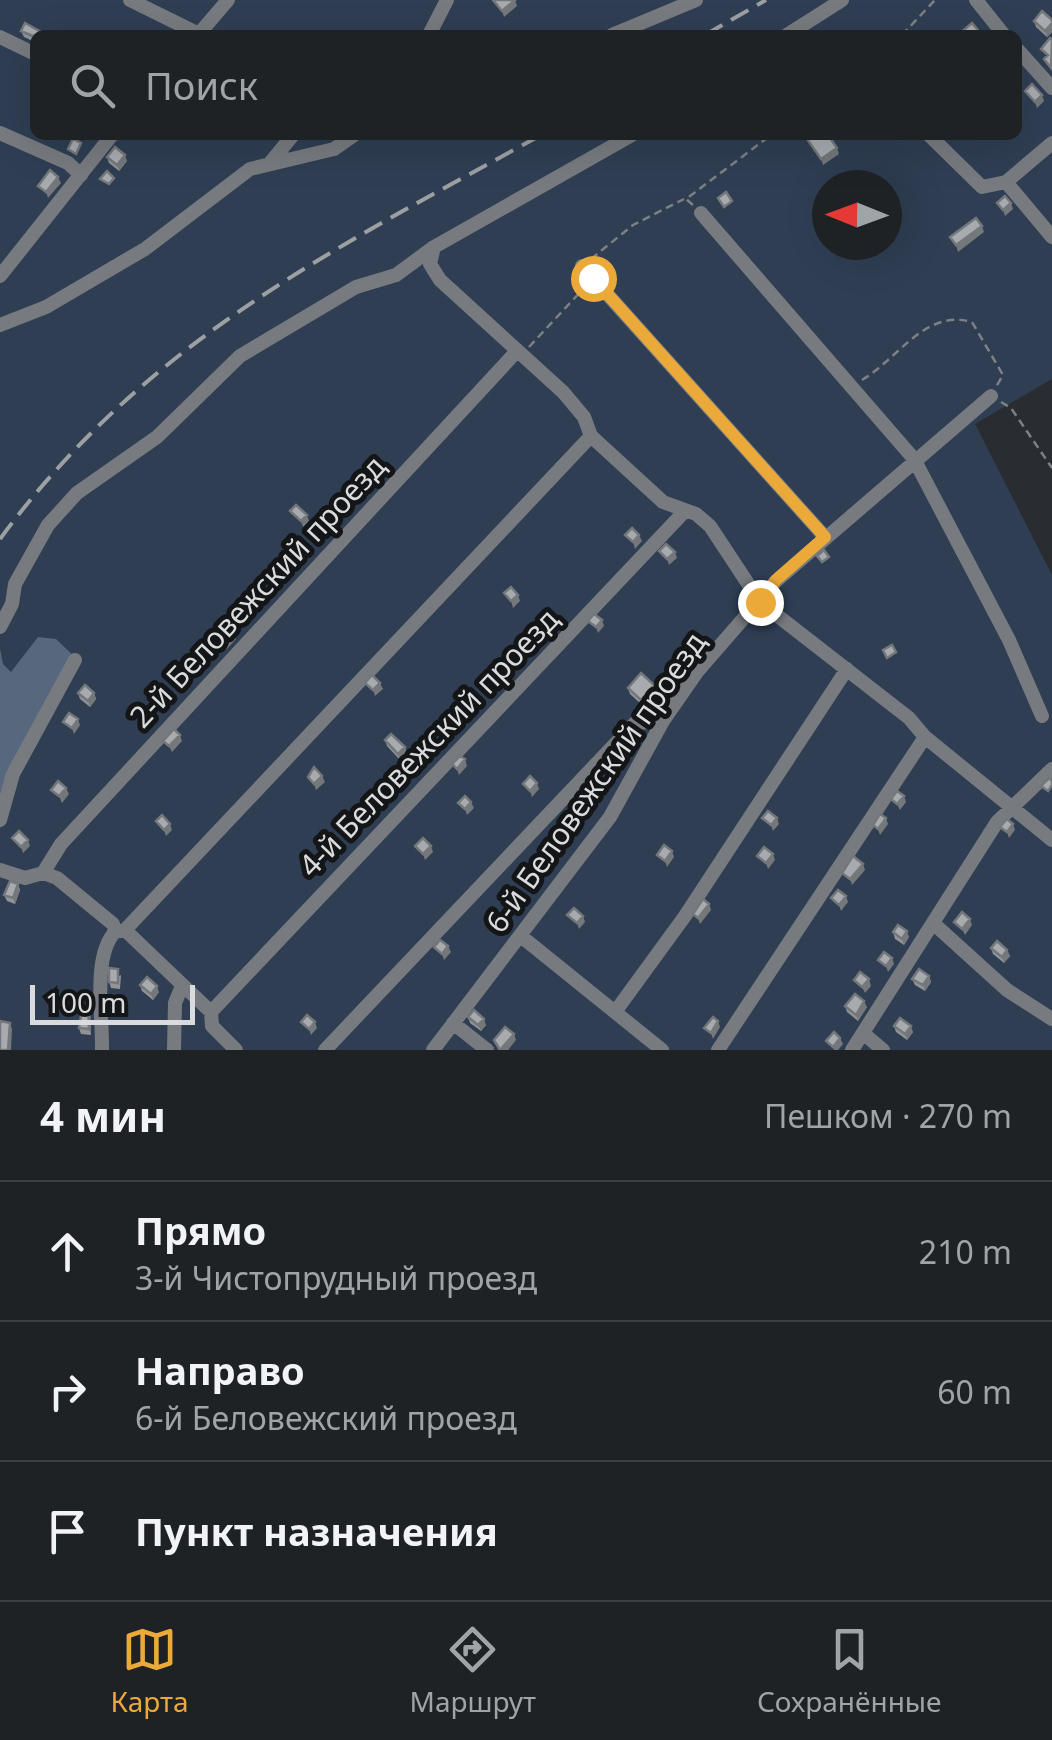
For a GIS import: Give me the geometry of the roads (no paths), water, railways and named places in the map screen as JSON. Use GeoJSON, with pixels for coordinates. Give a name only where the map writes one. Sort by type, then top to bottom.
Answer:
{"type":"FeatureCollection","features":[{"type":"Feature","properties":{"kind":"lane"},"geometry":{"type":"LineString","coordinates":[[130,0],[190,30]]}},
{"type":"Feature","properties":{"kind":"lane"},"geometry":{"type":"LineString","coordinates":[[202,30],[228,0]]}},
{"type":"Feature","properties":{"kind":"lane"},"geometry":{"type":"LineString","coordinates":[[431,30],[446,0]]}},
{"type":"Feature","properties":{"kind":"lane"},"geometry":{"type":"LineString","coordinates":[[624,30],[696,0]]}},
{"type":"Feature","properties":{"kind":"lane"},"geometry":{"type":"LineString","coordinates":[[795,30],[842,0]]}},
{"type":"Feature","properties":{"kind":"lane"},"geometry":{"type":"LineString","coordinates":[[976,0],[1000,30]]}},
{"type":"Feature","properties":{"kind":"lane"},"geometry":{"type":"LineString","coordinates":[[0,37],[30,52]]}},
{"type":"Feature","properties":{"kind":"lane"},"geometry":{"type":"LineString","coordinates":[[1022,55],[1052,88]]}},
{"type":"Feature","properties":{"kind":"lane"},"geometry":{"type":"LineString","coordinates":[[0,133],[68,163],[81,175]]}},
{"type":"Feature","properties":{"kind":"lane"},"geometry":{"type":"LineString","coordinates":[[0,276],[108,140]]}},
{"type":"Feature","properties":{"kind":"lane"},"geometry":{"type":"LineString","coordinates":[[270,164],[291,140]]}},
{"type":"Feature","properties":{"kind":"lane"},"geometry":{"type":"LineString","coordinates":[[0,325],[46,307],[145,249],[250,169],[334,150],[347,140]]}},
{"type":"Feature","properties":{"kind":"lane"},"geometry":{"type":"LineString","coordinates":[[0,626],[12,604],[15,584],[48,524],[76,493],[157,437],[240,356],[356,287],[396,275],[434,247],[623,140]]}},
{"type":"Feature","properties":{"kind":"lane"},"geometry":{"type":"LineString","coordinates":[[934,140],[982,187],[1006,182],[1052,144]]}},
{"type":"Feature","properties":{"kind":"lane"},"geometry":{"type":"LineString","coordinates":[[1006,182],[1052,237]]}},
{"type":"Feature","properties":{"kind":"lane"},"geometry":{"type":"LineString","coordinates":[[701,213],[914,460],[1009,640],[1042,716]]}},
{"type":"Feature","properties":{"kind":"lane"},"geometry":{"type":"LineString","coordinates":[[434,247],[430,264],[440,280],[563,392],[584,417],[591,436],[663,502],[710,526],[760,602],[847,669],[1052,840]]}},
{"type":"Feature","properties":{"kind":"lane"},"geometry":{"type":"LineString","coordinates":[[582,266],[825,537]]}},
{"type":"Feature","properties":{"kind":"lane","name":"2-й Беловежский проезд"},"geometry":{"type":"LineString","coordinates":[[43,873],[60,844],[519,353]]}},
{"type":"Feature","properties":{"kind":"lane","name":"6-й Беловежский проезд"},"geometry":{"type":"LineString","coordinates":[[433,1050],[610,817],[663,720],[697,672],[776,580],[990,396]]}},
{"type":"Feature","properties":{"kind":"lane"},"geometry":{"type":"LineString","coordinates":[[102,1050],[106,941],[120,931],[591,436]]}},
{"type":"Feature","properties":{"kind":"lane","name":"4-й Беловежский проезд"},"geometry":{"type":"LineString","coordinates":[[211,1012],[685,510]]}},
{"type":"Feature","properties":{"kind":"lane"},"geometry":{"type":"LineString","coordinates":[[0,820],[13,774],[76,660]]}},
{"type":"Feature","properties":{"kind":"lane"},"geometry":{"type":"LineString","coordinates":[[615,1012],[847,669]]}},
{"type":"Feature","properties":{"kind":"lane"},"geometry":{"type":"LineString","coordinates":[[325,1050],[635,723],[663,720]]}},
{"type":"Feature","properties":{"kind":"lane"},"geometry":{"type":"LineString","coordinates":[[718,1050],[925,736]]}},
{"type":"Feature","properties":{"kind":"lane"},"geometry":{"type":"LineString","coordinates":[[852,1050],[997,822],[1052,769]]}},
{"type":"Feature","properties":{"kind":"lane"},"geometry":{"type":"LineString","coordinates":[[0,870],[25,878],[43,873],[57,878],[211,1012],[212,1026],[236,1050]]}},
{"type":"Feature","properties":{"kind":"lane"},"geometry":{"type":"LineString","coordinates":[[933,923],[1007,990],[1052,1019]]}},
{"type":"Feature","properties":{"kind":"lane"},"geometry":{"type":"LineString","coordinates":[[522,937],[662,1050]]}},
{"type":"Feature","properties":{"kind":"lane"},"geometry":{"type":"LineString","coordinates":[[174,1050],[175,1003],[182,986]]}},
{"type":"Feature","properties":{"kind":"lane"},"geometry":{"type":"LineString","coordinates":[[453,1023],[487,1050]]}},
{"type":"Feature","properties":{"kind":"lane"},"geometry":{"type":"LineString","coordinates":[[862,1033],[883,1050]]}},
{"type":"Feature","properties":{"kind":"railway"},"geometry":{"type":"LineString","coordinates":[[714,30],[766,0]]}},
{"type":"Feature","properties":{"kind":"railway"},"geometry":{"type":"LineString","coordinates":[[0,539],[56,470],[116,409],[180,355],[316,261],[532,140]]}}]}
